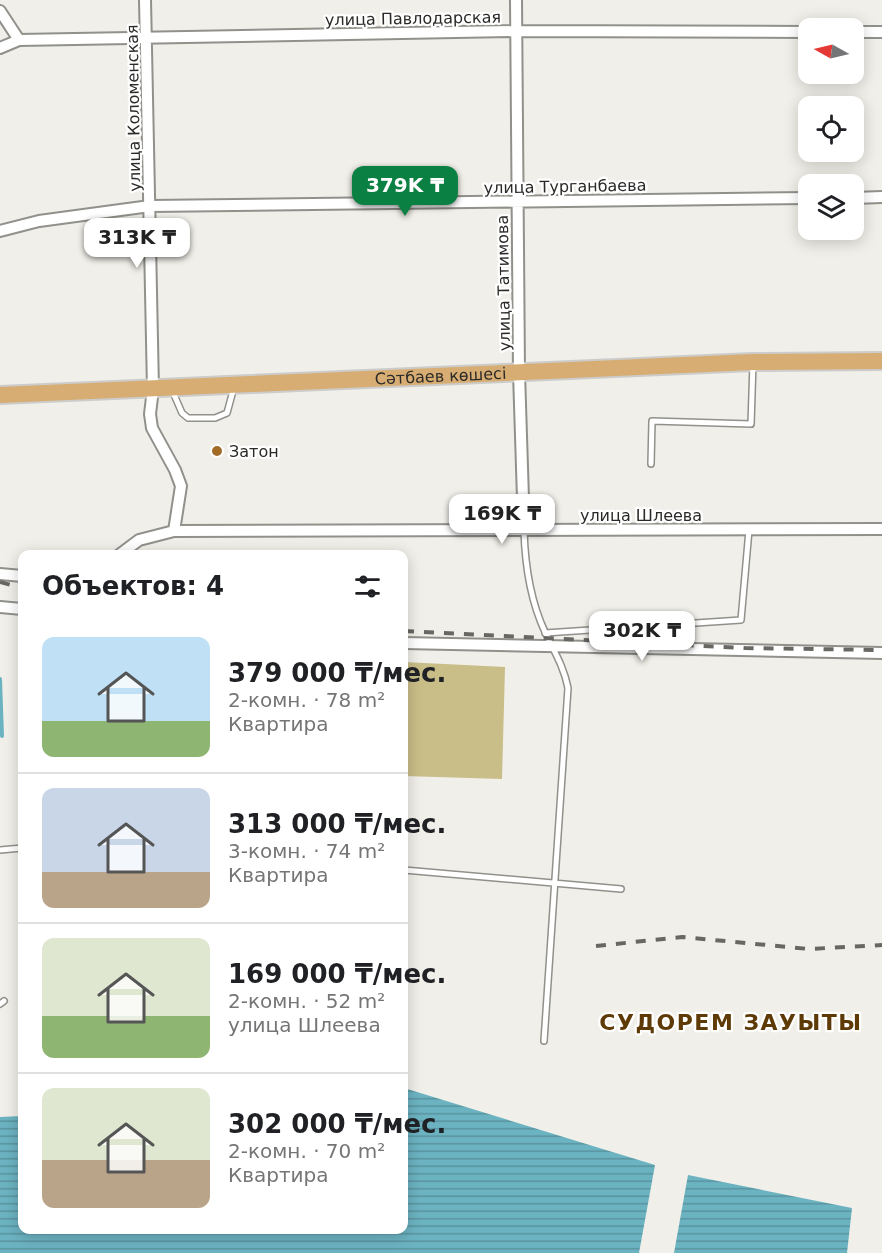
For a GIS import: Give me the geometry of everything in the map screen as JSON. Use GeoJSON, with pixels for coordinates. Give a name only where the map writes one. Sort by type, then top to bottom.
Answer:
{"type":"FeatureCollection","features":[{"type":"Feature","properties":{"kind":"main road","name":"Сәтбаев көшесі"},"geometry":{"type":"LineString","coordinates":[[0,395],[753,362],[882,361]]}},
{"type":"Feature","properties":{"kind":"street","name":"улица Коломенская"},"geometry":{"type":"LineString","coordinates":[[145,0],[153,389],[150,414],[152,428],[176,470],[181,486],[174,531]]}},
{"type":"Feature","properties":{"kind":"street","name":"улица Татимова"},"geometry":{"type":"LineString","coordinates":[[516,0],[516,201],[524,530]]}},
{"type":"Feature","properties":{"kind":"street"},"geometry":{"type":"LineString","coordinates":[[0,11],[19,40]]}},
{"type":"Feature","properties":{"kind":"street","name":"улица Павлодарская"},"geometry":{"type":"LineString","coordinates":[[0,48],[19,40],[146,37],[516,31],[798,32]]}},
{"type":"Feature","properties":{"kind":"street"},"geometry":{"type":"LineString","coordinates":[[864,32],[882,32]]}},
{"type":"Feature","properties":{"kind":"street"},"geometry":{"type":"LineString","coordinates":[[864,198],[882,197]]}},
{"type":"Feature","properties":{"kind":"street","name":"улица Турганбаева"},"geometry":{"type":"LineString","coordinates":[[0,231],[39,220],[150,206],[798,198]]}},
{"type":"Feature","properties":{"kind":"street","name":"улица Шлеева"},"geometry":{"type":"LineString","coordinates":[[126,550],[139,540],[174,531],[882,529]]}},
{"type":"Feature","properties":{"kind":"street"},"geometry":{"type":"LineString","coordinates":[[0,574],[18,576]]}},
{"type":"Feature","properties":{"kind":"street"},"geometry":{"type":"LineString","coordinates":[[0,608],[18,609]]}},
{"type":"Feature","properties":{"kind":"street"},"geometry":{"type":"LineString","coordinates":[[408,643],[882,653]]}},
{"type":"Feature","properties":{"kind":"lane"},"geometry":{"type":"LineString","coordinates":[[651,464],[652,421],[752,424],[753,362]]}},
{"type":"Feature","properties":{"kind":"lane"},"geometry":{"type":"LineString","coordinates":[[171,388],[182,413],[188,418],[215,418],[227,413],[234,386]]}},
{"type":"Feature","properties":{"kind":"lane"},"geometry":{"type":"LineString","coordinates":[[524,530],[525,560],[534,602],[545,633],[565,671],[568,688],[544,1041]]}},
{"type":"Feature","properties":{"kind":"lane"},"geometry":{"type":"LineString","coordinates":[[545,633],[741,620],[749,530]]}},
{"type":"Feature","properties":{"kind":"lane"},"geometry":{"type":"LineString","coordinates":[[0,850],[18,848]]}},
{"type":"Feature","properties":{"kind":"lane"},"geometry":{"type":"LineString","coordinates":[[408,870],[621,889]]}},
{"type":"Feature","properties":{"kind":"shaded area"},"geometry":{"type":"Polygon","coordinates":[[[408,662],[505,667],[502,779],[408,776],[408,662]]]}},
{"type":"Feature","properties":{"kind":"water"},"geometry":{"type":"Polygon","coordinates":[[[408,1089],[655,1165],[639,1253],[0,1253],[0,1117],[18,1116],[18,1234],[408,1234],[408,1089]]]}},
{"type":"Feature","properties":{"kind":"water"},"geometry":{"type":"Polygon","coordinates":[[[688,1175],[852,1208],[847,1253],[674,1253],[688,1175]]]}},
{"type":"Feature","properties":{"kind":"waterway"},"geometry":{"type":"LineString","coordinates":[[0,679],[2,736]]}},
{"type":"Feature","properties":{"kind":"railway"},"geometry":{"type":"LineString","coordinates":[[0,582],[18,587]]}},
{"type":"Feature","properties":{"kind":"railway"},"geometry":{"type":"LineString","coordinates":[[408,631],[745,648],[882,650]]}},
{"type":"Feature","properties":{"kind":"railway"},"geometry":{"type":"LineString","coordinates":[[596,946],[682,937],[809,949],[882,945]]}},
{"type":"Feature","properties":{"kind":"place","name":"Затон"},"geometry":{"type":"Point","coordinates":[217,451]}},
{"type":"Feature","properties":{"kind":"district","name":"СУДОРЕМ ЗАУЫТЫ"},"geometry":{"type":"Point","coordinates":[731,1022]}}]}
